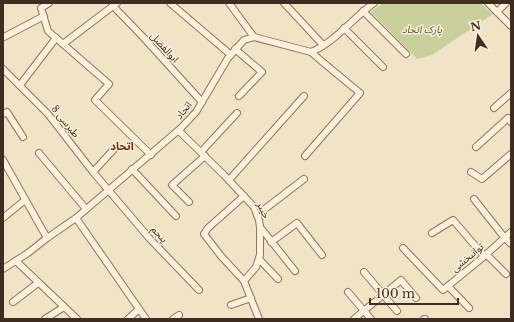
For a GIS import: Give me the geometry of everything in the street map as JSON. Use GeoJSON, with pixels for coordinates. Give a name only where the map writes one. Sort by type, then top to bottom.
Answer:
{"type":"FeatureCollection","features":[{"type":"Feature","properties":{"kind":"street"},"geometry":{"type":"LineString","coordinates":[[49,3],[41,8],[48,31],[109,84],[95,100],[151,155]]}},
{"type":"Feature","properties":{"kind":"street"},"geometry":{"type":"LineString","coordinates":[[170,3],[231,55]]}},
{"type":"Feature","properties":{"kind":"street"},"geometry":{"type":"LineString","coordinates":[[229,3],[254,37],[311,52],[360,93],[305,156]]}},
{"type":"Feature","properties":{"kind":"street"},"geometry":{"type":"LineString","coordinates":[[284,3],[323,45]]}},
{"type":"Feature","properties":{"kind":"street"},"geometry":{"type":"LineString","coordinates":[[311,52],[332,39],[374,3]]}},
{"type":"Feature","properties":{"kind":"street"},"geometry":{"type":"LineString","coordinates":[[488,3],[511,26]]}},
{"type":"Feature","properties":{"kind":"street"},"geometry":{"type":"LineString","coordinates":[[497,12],[506,3]]}},
{"type":"Feature","properties":{"kind":"street"},"geometry":{"type":"LineString","coordinates":[[63,44],[115,5]]}},
{"type":"Feature","properties":{"kind":"street","name":"ابوالفضل"},"geometry":{"type":"LineString","coordinates":[[115,5],[202,102]]}},
{"type":"Feature","properties":{"kind":"street"},"geometry":{"type":"LineString","coordinates":[[363,11],[406,54]]}},
{"type":"Feature","properties":{"kind":"street"},"geometry":{"type":"LineString","coordinates":[[4,37],[44,16]]}},
{"type":"Feature","properties":{"kind":"street"},"geometry":{"type":"LineString","coordinates":[[344,28],[383,67]]}},
{"type":"Feature","properties":{"kind":"street","name":"اتحاد"},"geometry":{"type":"LineString","coordinates":[[3,269],[28,253],[76,218],[178,131],[196,112],[235,49],[244,40],[254,37]]}},
{"type":"Feature","properties":{"kind":"street"},"geometry":{"type":"LineString","coordinates":[[20,85],[56,38]]}},
{"type":"Feature","properties":{"kind":"street"},"geometry":{"type":"LineString","coordinates":[[235,49],[262,72],[238,96]]}},
{"type":"Feature","properties":{"kind":"street","name":"طبرسی 8"},"geometry":{"type":"LineString","coordinates":[[3,69],[48,114],[92,172],[108,190]]}},
{"type":"Feature","properties":{"kind":"street"},"geometry":{"type":"LineString","coordinates":[[494,108],[511,93]]}},
{"type":"Feature","properties":{"kind":"street"},"geometry":{"type":"LineString","coordinates":[[229,180],[304,96]]}},
{"type":"Feature","properties":{"kind":"street"},"geometry":{"type":"LineString","coordinates":[[3,114],[7,112],[23,137]]}},
{"type":"Feature","properties":{"kind":"street"},"geometry":{"type":"LineString","coordinates":[[189,202],[172,185],[203,154],[237,113]]}},
{"type":"Feature","properties":{"kind":"street"},"geometry":{"type":"LineString","coordinates":[[476,146],[508,118],[510,121]]}},
{"type":"Feature","properties":{"kind":"street","name":"خیبر"},"geometry":{"type":"LineString","coordinates":[[178,131],[203,154],[254,207],[260,228],[259,259]]}},
{"type":"Feature","properties":{"kind":"street"},"geometry":{"type":"LineString","coordinates":[[92,172],[115,148]]}},
{"type":"Feature","properties":{"kind":"street"},"geometry":{"type":"LineString","coordinates":[[39,153],[86,209]]}},
{"type":"Feature","properties":{"kind":"street"},"geometry":{"type":"LineString","coordinates":[[471,172],[482,179],[511,154]]}},
{"type":"Feature","properties":{"kind":"street"},"geometry":{"type":"LineString","coordinates":[[3,160],[5,170],[26,200],[47,238]]}},
{"type":"Feature","properties":{"kind":"street"},"geometry":{"type":"LineString","coordinates":[[132,169],[176,216]]}},
{"type":"Feature","properties":{"kind":"street"},"geometry":{"type":"LineString","coordinates":[[257,215],[304,179]]}},
{"type":"Feature","properties":{"kind":"street","name":"پنجم"},"geometry":{"type":"LineString","coordinates":[[108,190],[150,239],[199,290]]}},
{"type":"Feature","properties":{"kind":"street"},"geometry":{"type":"LineString","coordinates":[[244,196],[208,228],[204,234],[221,256],[244,280],[259,319]]}},
{"type":"Feature","properties":{"kind":"street"},"geometry":{"type":"LineString","coordinates":[[474,198],[504,238],[511,244]]}},
{"type":"Feature","properties":{"kind":"street"},"geometry":{"type":"LineString","coordinates":[[3,218],[26,200]]}},
{"type":"Feature","properties":{"kind":"street"},"geometry":{"type":"LineString","coordinates":[[76,218],[146,319]]}},
{"type":"Feature","properties":{"kind":"street"},"geometry":{"type":"LineString","coordinates":[[432,233],[453,220],[485,255],[506,274]]}},
{"type":"Feature","properties":{"kind":"street"},"geometry":{"type":"LineString","coordinates":[[271,242],[297,223],[322,255]]}},
{"type":"Feature","properties":{"kind":"street"},"geometry":{"type":"LineString","coordinates":[[260,228],[295,272]]}},
{"type":"Feature","properties":{"kind":"street","name":"توانبخشی"},"geometry":{"type":"LineString","coordinates":[[404,248],[443,290],[511,232]]}},
{"type":"Feature","properties":{"kind":"street"},"geometry":{"type":"LineString","coordinates":[[244,280],[256,267],[259,259],[278,278]]}},
{"type":"Feature","properties":{"kind":"street"},"geometry":{"type":"LineString","coordinates":[[16,261],[77,319]]}},
{"type":"Feature","properties":{"kind":"street"},"geometry":{"type":"LineString","coordinates":[[364,272],[397,311]]}},
{"type":"Feature","properties":{"kind":"street"},"geometry":{"type":"LineString","coordinates":[[354,319],[401,280],[416,298]]}},
{"type":"Feature","properties":{"kind":"street"},"geometry":{"type":"LineString","coordinates":[[13,302],[38,283]]}},
{"type":"Feature","properties":{"kind":"street"},"geometry":{"type":"LineString","coordinates":[[448,286],[469,308]]}},
{"type":"Feature","properties":{"kind":"street"},"geometry":{"type":"LineString","coordinates":[[348,292],[371,319]]}},
{"type":"Feature","properties":{"kind":"street"},"geometry":{"type":"LineString","coordinates":[[231,305],[251,298]]}},
{"type":"Feature","properties":{"kind":"street"},"geometry":{"type":"LineString","coordinates":[[45,319],[64,306]]}},
{"type":"Feature","properties":{"kind":"street"},"geometry":{"type":"LineString","coordinates":[[128,319],[140,309]]}},
{"type":"Feature","properties":{"kind":"green space","name":"پارک اتحاد"},"geometry":{"type":"Polygon","coordinates":[[[383,3],[480,3],[493,14],[432,55],[417,59],[371,12],[383,3]]]}},
{"type":"Feature","properties":{"kind":"district","name":"اتحاد"},"geometry":{"type":"Point","coordinates":[122,146]}}]}
